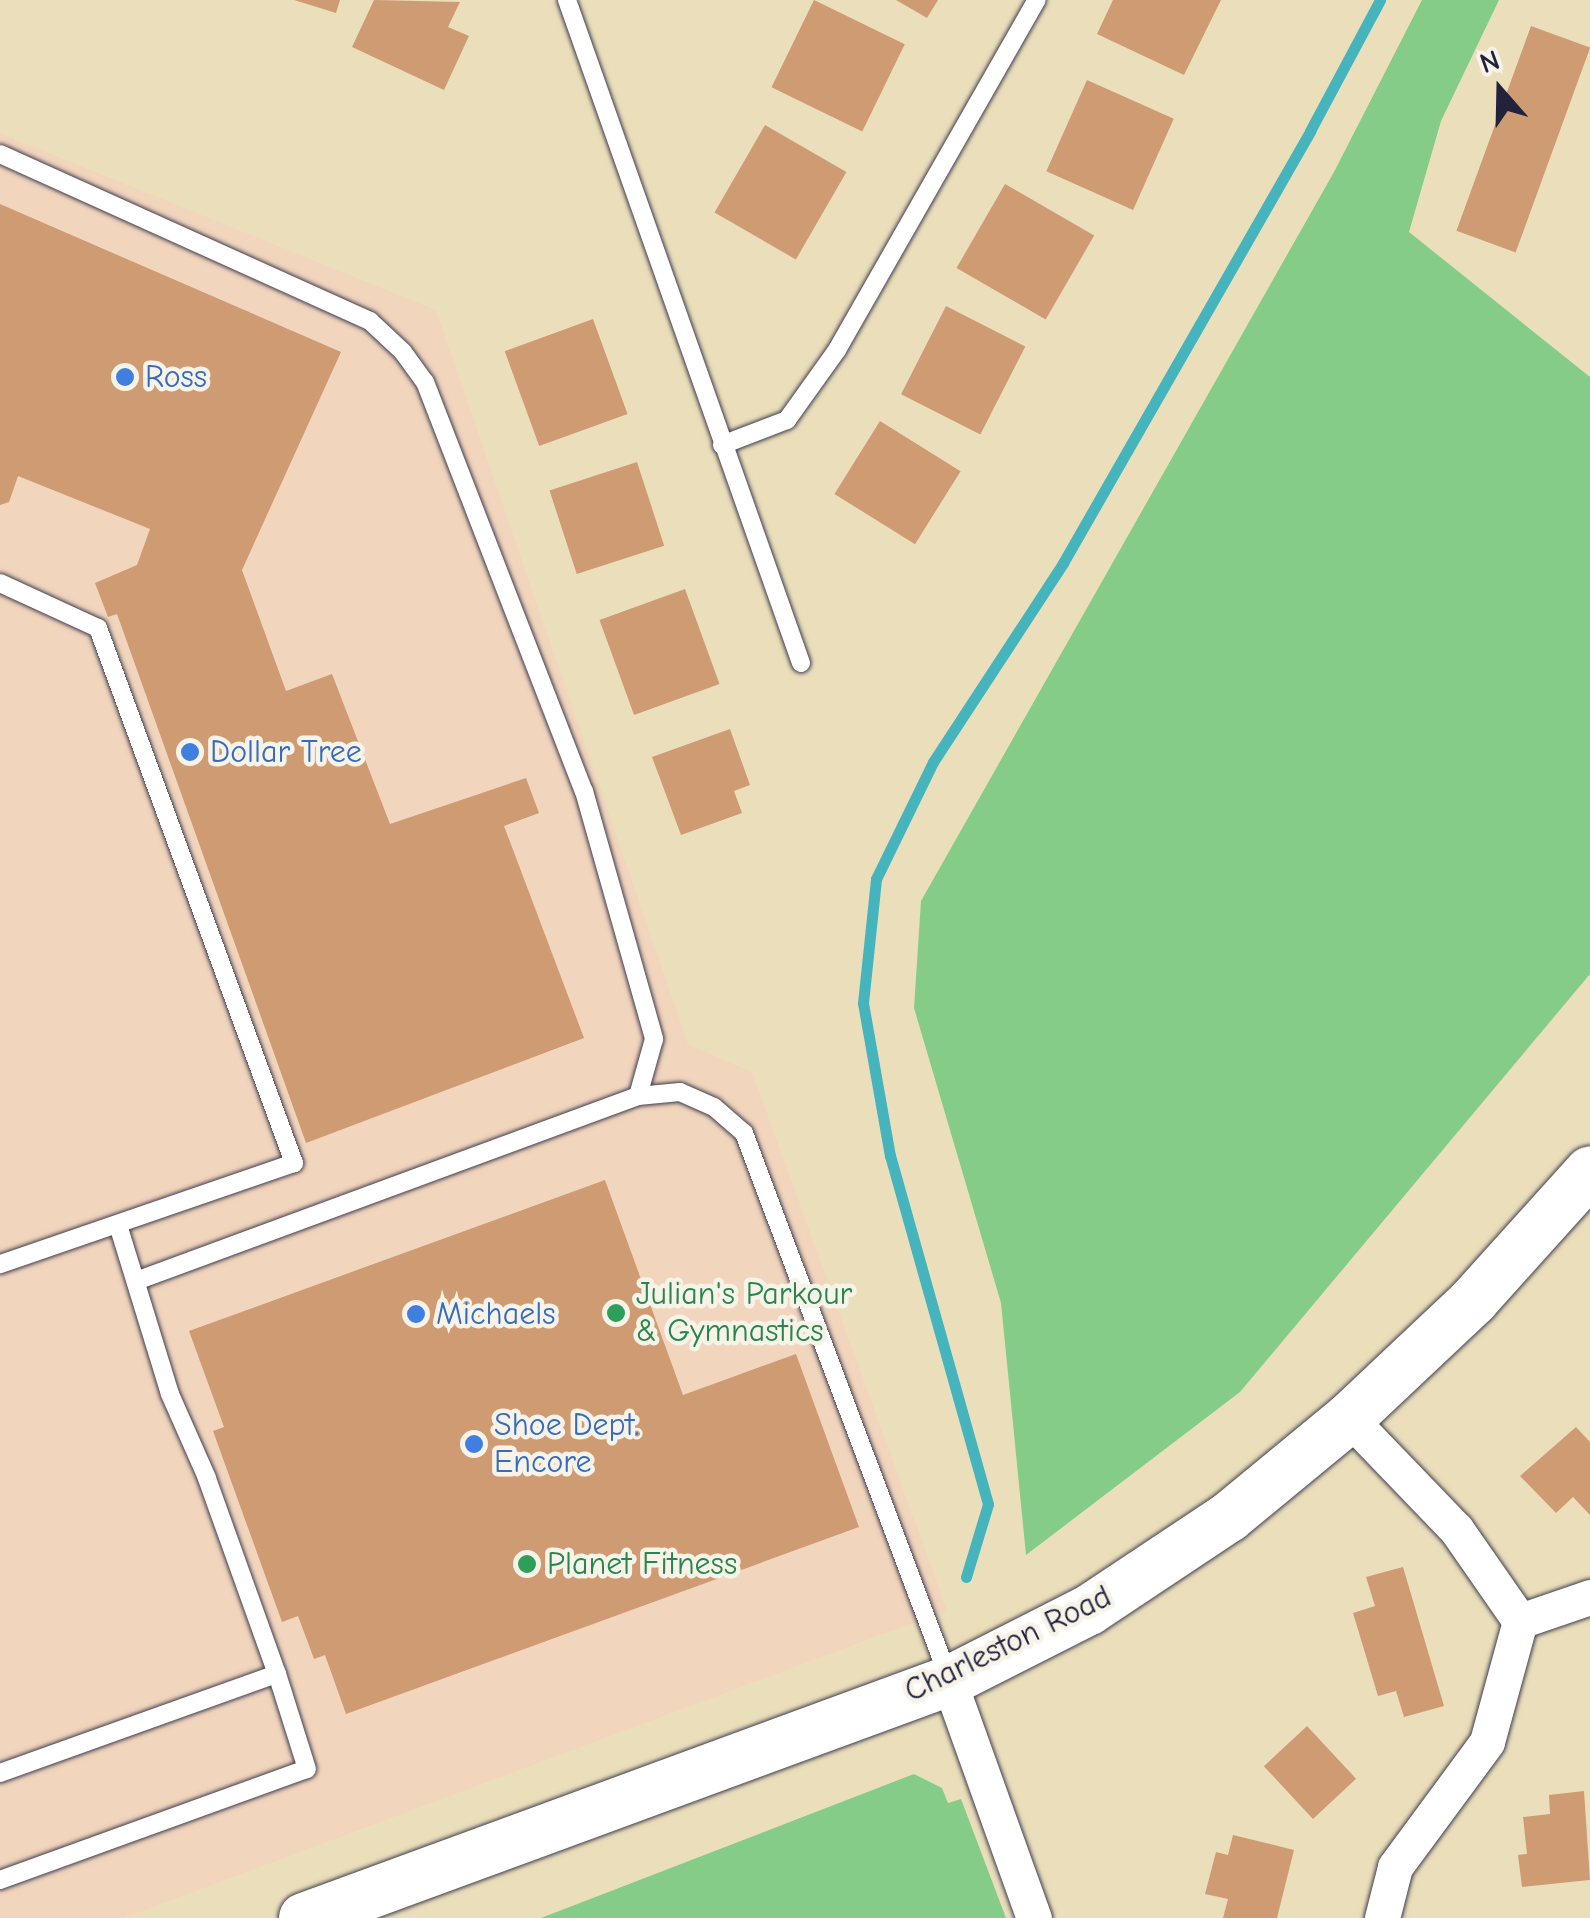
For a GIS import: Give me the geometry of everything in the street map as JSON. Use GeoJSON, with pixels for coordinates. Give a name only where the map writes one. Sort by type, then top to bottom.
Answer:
{"type":"FeatureCollection","features":[{"type":"Feature","properties":{"kind":"main road","name":"Charleston Road"},"geometry":{"type":"LineString","coordinates":[[304,1918],[949,1681],[1089,1610],[1229,1517],[1349,1418],[1474,1300],[1590,1171]]}},
{"type":"Feature","properties":{"kind":"street"},"geometry":{"type":"LineString","coordinates":[[1349,1418],[1456,1529],[1520,1621]]}},
{"type":"Feature","properties":{"kind":"street"},"geometry":{"type":"LineString","coordinates":[[1520,1621],[1590,1596]]}},
{"type":"Feature","properties":{"kind":"street"},"geometry":{"type":"LineString","coordinates":[[1382,1918],[1394,1867],[1487,1742],[1520,1621]]}},
{"type":"Feature","properties":{"kind":"street"},"geometry":{"type":"LineString","coordinates":[[949,1681],[1034,1918]]}},
{"type":"Feature","properties":{"kind":"lane"},"geometry":{"type":"LineString","coordinates":[[567,0],[801,663]]}},
{"type":"Feature","properties":{"kind":"lane"},"geometry":{"type":"LineString","coordinates":[[722,445],[786,420],[837,350],[1037,0]]}},
{"type":"Feature","properties":{"kind":"lane"},"geometry":{"type":"LineString","coordinates":[[0,154],[370,321],[404,352],[425,382],[584,791],[654,1039],[638,1096]]}},
{"type":"Feature","properties":{"kind":"lane"},"geometry":{"type":"LineString","coordinates":[[0,582],[98,628],[294,1163],[0,1264]]}},
{"type":"Feature","properties":{"kind":"lane"},"geometry":{"type":"LineString","coordinates":[[136,1281],[638,1096],[680,1092],[714,1107],[744,1133],[949,1681]]}},
{"type":"Feature","properties":{"kind":"lane"},"geometry":{"type":"LineString","coordinates":[[0,1880],[306,1769],[207,1478],[170,1394],[118,1225]]}},
{"type":"Feature","properties":{"kind":"lane"},"geometry":{"type":"LineString","coordinates":[[0,1773],[276,1674]]}},
{"type":"Feature","properties":{"kind":"shaded area"},"geometry":{"type":"Polygon","coordinates":[[[0,133],[436,310],[688,1044],[752,1072],[947,1610],[124,1918],[0,1918],[0,133]]]}},
{"type":"Feature","properties":{"kind":"green space"},"geometry":{"type":"Polygon","coordinates":[[[1422,0],[1499,0],[1441,121],[1409,232],[1590,377],[1590,974],[1240,1392],[1026,1555],[1001,1303],[914,1008],[921,901],[1334,172],[1422,0]]]}},
{"type":"Feature","properties":{"kind":"green space"},"geometry":{"type":"Polygon","coordinates":[[[914,1774],[942,1788],[948,1803],[961,1799],[1006,1918],[541,1918],[914,1774]]]}},
{"type":"Feature","properties":{"kind":"building"},"geometry":{"type":"Polygon","coordinates":[[[294,0],[340,0],[336,13],[294,0]]]}},
{"type":"Feature","properties":{"kind":"building"},"geometry":{"type":"Polygon","coordinates":[[[374,0],[460,2],[448,27],[469,36],[444,90],[352,47],[374,0]]]}},
{"type":"Feature","properties":{"kind":"building"},"geometry":{"type":"Polygon","coordinates":[[[814,0],[905,44],[862,131],[771,87],[814,0]]]}},
{"type":"Feature","properties":{"kind":"building"},"geometry":{"type":"Polygon","coordinates":[[[896,0],[938,0],[927,18],[896,0]]]}},
{"type":"Feature","properties":{"kind":"building"},"geometry":{"type":"Polygon","coordinates":[[[1113,0],[1221,0],[1184,75],[1097,34],[1113,0]]]}},
{"type":"Feature","properties":{"kind":"building"},"geometry":{"type":"Polygon","coordinates":[[[1531,26],[1590,48],[1516,252],[1456,231],[1531,26]]]}},
{"type":"Feature","properties":{"kind":"building"},"geometry":{"type":"Polygon","coordinates":[[[1087,80],[1174,119],[1133,210],[1046,171],[1087,80]]]}},
{"type":"Feature","properties":{"kind":"building"},"geometry":{"type":"Polygon","coordinates":[[[765,125],[846,172],[796,259],[714,212],[765,125]]]}},
{"type":"Feature","properties":{"kind":"building"},"geometry":{"type":"Polygon","coordinates":[[[1005,184],[1094,236],[1046,320],[956,268],[1005,184]]]}},
{"type":"Feature","properties":{"kind":"building"},"geometry":{"type":"Polygon","coordinates":[[[0,204],[341,352],[242,570],[286,691],[332,674],[390,824],[526,778],[539,813],[504,826],[584,1038],[306,1143],[117,614],[108,617],[95,583],[137,565],[150,529],[18,476],[9,502],[0,505],[0,204]]]}},
{"type":"Feature","properties":{"kind":"building"},"geometry":{"type":"Polygon","coordinates":[[[946,306],[1025,346],[980,435],[901,394],[946,306]]]}},
{"type":"Feature","properties":{"kind":"building"},"geometry":{"type":"Polygon","coordinates":[[[593,319],[628,414],[539,446],[505,351],[593,319]]]}},
{"type":"Feature","properties":{"kind":"building"},"geometry":{"type":"Polygon","coordinates":[[[880,421],[961,471],[915,544],[834,494],[880,421]]]}},
{"type":"Feature","properties":{"kind":"building"},"geometry":{"type":"Polygon","coordinates":[[[637,462],[664,546],[577,574],[550,490],[637,462]]]}},
{"type":"Feature","properties":{"kind":"building"},"geometry":{"type":"Polygon","coordinates":[[[685,589],[720,684],[634,715],[599,620],[685,589]]]}},
{"type":"Feature","properties":{"kind":"building"},"geometry":{"type":"Polygon","coordinates":[[[730,729],[750,785],[734,791],[742,813],[681,835],[652,757],[730,729]]]}},
{"type":"Feature","properties":{"kind":"building"},"geometry":{"type":"Polygon","coordinates":[[[605,1180],[683,1395],[796,1354],[859,1527],[346,1714],[325,1655],[314,1659],[298,1616],[282,1622],[213,1431],[224,1427],[189,1331],[605,1180]]]}},
{"type":"Feature","properties":{"kind":"building"},"geometry":{"type":"Polygon","coordinates":[[[1576,1427],[1590,1442],[1590,1515],[1573,1497],[1556,1513],[1520,1476],[1576,1427]]]}},
{"type":"Feature","properties":{"kind":"building"},"geometry":{"type":"Polygon","coordinates":[[[1403,1567],[1444,1706],[1404,1717],[1396,1691],[1378,1696],[1353,1613],[1375,1606],[1366,1577],[1403,1567]]]}},
{"type":"Feature","properties":{"kind":"building"},"geometry":{"type":"Polygon","coordinates":[[[1307,1726],[1356,1779],[1313,1819],[1264,1766],[1307,1726]]]}},
{"type":"Feature","properties":{"kind":"building"},"geometry":{"type":"Polygon","coordinates":[[[1584,1791],[1590,1880],[1522,1887],[1518,1855],[1527,1854],[1523,1817],[1550,1814],[1549,1795],[1584,1791]]]}},
{"type":"Feature","properties":{"kind":"building"},"geometry":{"type":"Polygon","coordinates":[[[1233,1835],[1294,1850],[1277,1918],[1223,1918],[1228,1899],[1205,1894],[1216,1852],[1228,1855],[1233,1835]]]}},
{"type":"Feature","properties":{"kind":"waterway"},"geometry":{"type":"LineString","coordinates":[[966,1577],[988,1504],[890,1156],[863,1003],[876,879],[933,762],[1063,563],[1310,131],[1380,0]]}},
{"type":"Feature","properties":{"kind":"place","name":"Ross"},"geometry":{"type":"Point","coordinates":[125,377]}},
{"type":"Feature","properties":{"kind":"place","name":"Dollar Tree"},"geometry":{"type":"Point","coordinates":[190,752]}},
{"type":"Feature","properties":{"kind":"place","name":"Julian's Parkour & Gymnastics"},"geometry":{"type":"Point","coordinates":[616,1313]}},
{"type":"Feature","properties":{"kind":"place","name":"Michaels"},"geometry":{"type":"Point","coordinates":[416,1314]}},
{"type":"Feature","properties":{"kind":"place","name":"Shoe Dept. Encore"},"geometry":{"type":"Point","coordinates":[474,1444]}},
{"type":"Feature","properties":{"kind":"place","name":"Planet Fitness"},"geometry":{"type":"Point","coordinates":[527,1564]}}]}
